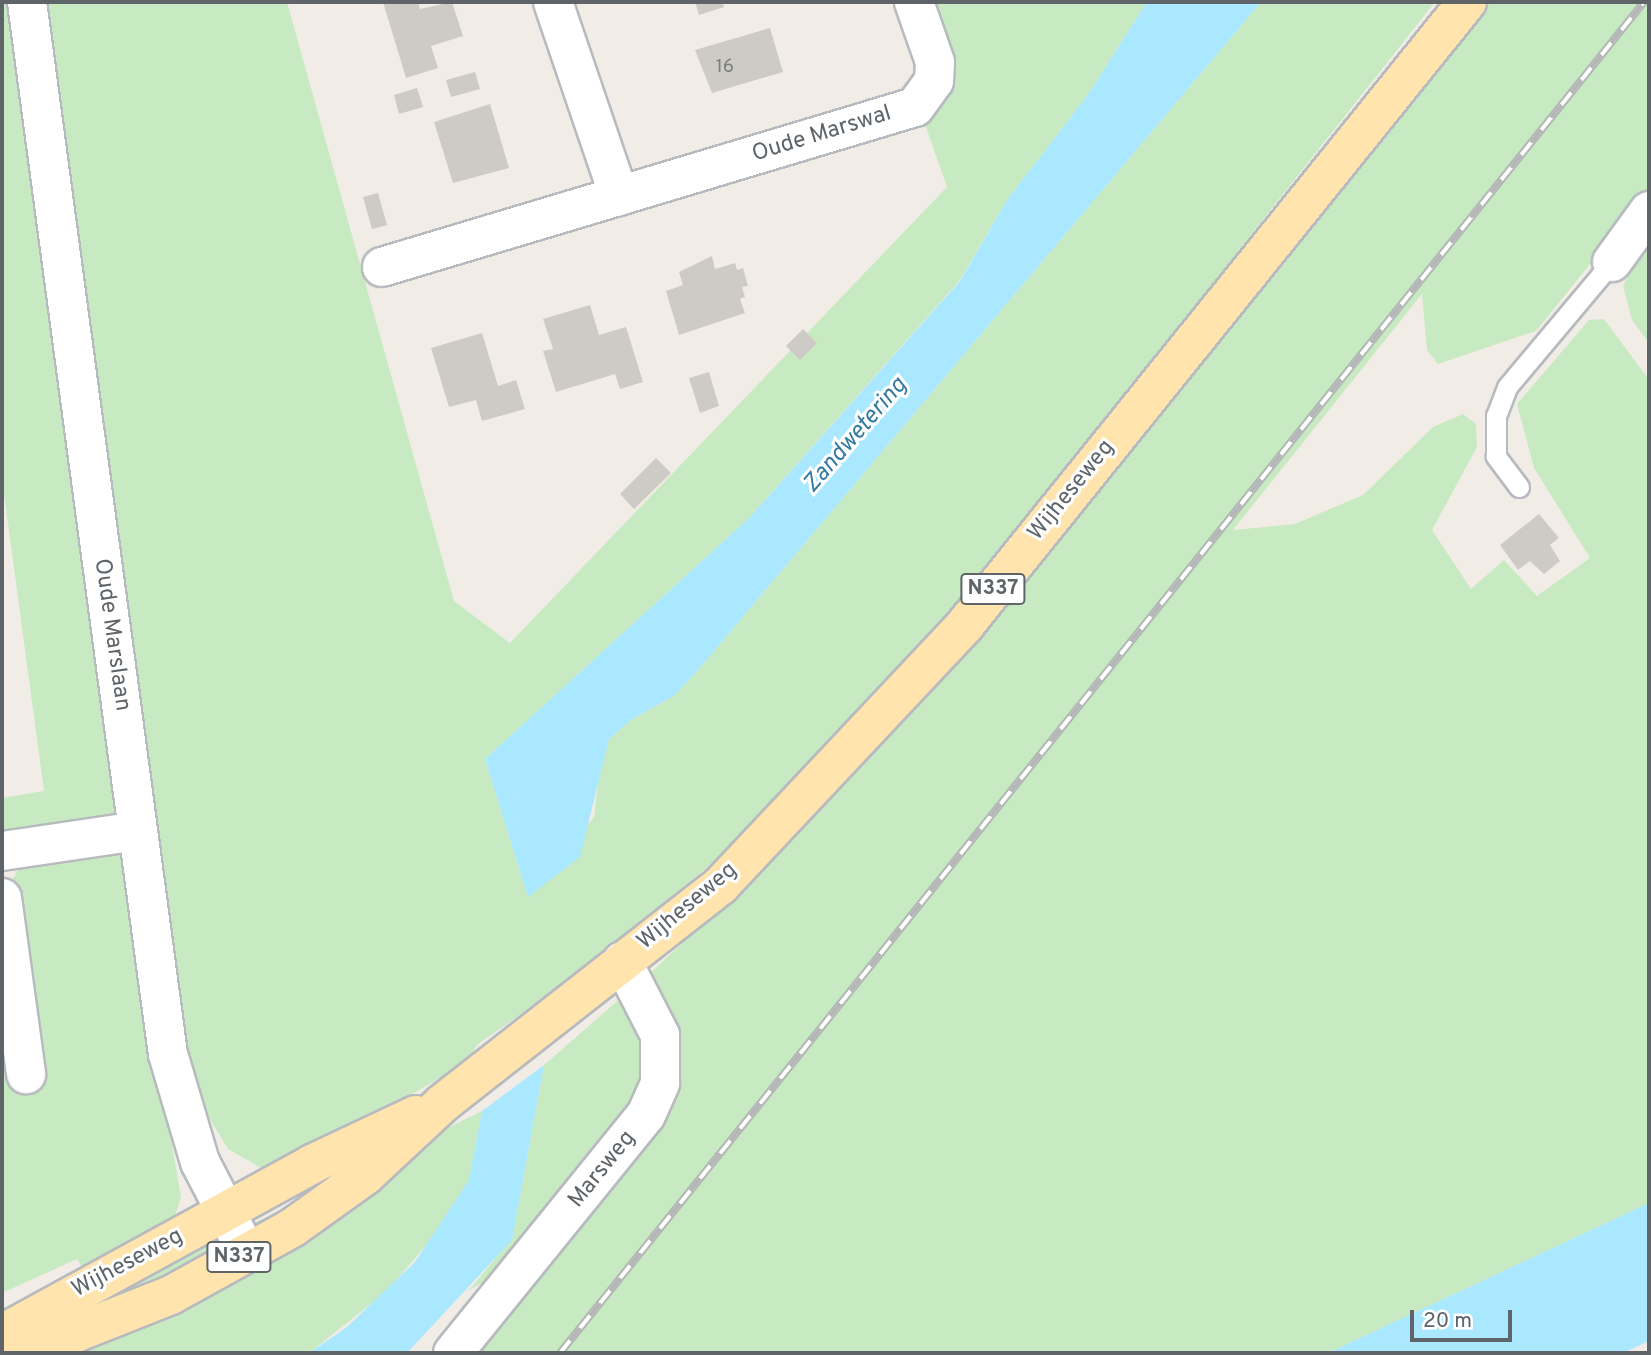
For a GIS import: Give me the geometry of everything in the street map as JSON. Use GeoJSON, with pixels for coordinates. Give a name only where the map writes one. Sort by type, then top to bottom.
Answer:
{"type":"FeatureCollection","features":[{"type":"Feature","properties":{"kind":"main road","name":"Wijheseweg"},"geometry":{"type":"LineString","coordinates":[[2,1353],[75,1333],[171,1295],[247,1253],[366,1175],[443,1103],[721,885],[965,625],[1467,2]]}},
{"type":"Feature","properties":{"kind":"main road","name":"Wijheseweg"},"geometry":{"type":"LineString","coordinates":[[2,1334],[355,1141],[443,1103]]}},
{"type":"Feature","properties":{"kind":"street","name":"Oude Marslaan"},"geometry":{"type":"LineString","coordinates":[[27,2],[138,831],[178,1101],[226,1212],[247,1253]]}},
{"type":"Feature","properties":{"kind":"street"},"geometry":{"type":"LineString","coordinates":[[553,2],[619,196]]}},
{"type":"Feature","properties":{"kind":"street","name":"Oude Marswal"},"geometry":{"type":"LineString","coordinates":[[382,267],[915,107],[934,81],[935,62],[914,2]]}},
{"type":"Feature","properties":{"kind":"street"},"geometry":{"type":"LineString","coordinates":[[1612,262],[1649,211]]}},
{"type":"Feature","properties":{"kind":"street"},"geometry":{"type":"LineString","coordinates":[[2,851],[138,831]]}},
{"type":"Feature","properties":{"kind":"street"},"geometry":{"type":"LineString","coordinates":[[2,898],[26,1074]]}},
{"type":"Feature","properties":{"kind":"street","name":"Marsweg"},"geometry":{"type":"LineString","coordinates":[[453,1353],[646,1115],[660,1083],[660,1035],[622,961]]}},
{"type":"Feature","properties":{"kind":"lane"},"geometry":{"type":"LineString","coordinates":[[1519,486],[1496,456],[1496,416],[1507,387],[1612,262]]}},
{"type":"Feature","properties":{"kind":"green space"},"geometry":{"type":"Polygon","coordinates":[[[2,2],[16,2],[122,804],[115,818],[2,836],[2,798],[44,791],[2,479],[2,2]]]}},
{"type":"Feature","properties":{"kind":"green space"},"geometry":{"type":"Polygon","coordinates":[[[46,2],[287,2],[454,601],[510,643],[947,187],[922,116],[929,2],[1147,2],[1087,96],[1007,200],[960,280],[749,518],[485,759],[528,897],[594,817],[601,758],[609,739],[632,719],[674,696],[698,670],[1261,2],[1435,2],[923,650],[769,815],[585,970],[478,1044],[464,1064],[284,1168],[261,1168],[228,1149],[197,1097],[188,1069],[156,861],[163,863],[46,2]]]}},
{"type":"Feature","properties":{"kind":"green space"},"geometry":{"type":"Polygon","coordinates":[[[1479,2],[1649,2],[1649,191],[1536,331],[1438,364],[1427,350],[1422,294],[1233,530],[1295,524],[1363,495],[1433,427],[1463,414],[1476,424],[1477,447],[1432,530],[1471,589],[1504,560],[1537,596],[1590,558],[1534,468],[1517,404],[1589,320],[1604,319],[1649,380],[1649,1203],[1328,1353],[464,1353],[643,1138],[644,979],[794,839],[949,672],[1479,2]]]}},
{"type":"Feature","properties":{"kind":"green space"},"geometry":{"type":"Polygon","coordinates":[[[1649,237],[1649,343],[1632,320],[1623,286],[1649,237]]]}},
{"type":"Feature","properties":{"kind":"green space"},"geometry":{"type":"Polygon","coordinates":[[[122,852],[181,1197],[174,1219],[86,1274],[77,1259],[2,1293],[2,987],[38,1072],[13,879],[20,865],[122,852]]]}},
{"type":"Feature","properties":{"kind":"green space"},"geometry":{"type":"Polygon","coordinates":[[[622,997],[651,1060],[648,1087],[517,1262],[468,1291],[512,1239],[544,1065],[622,997]]]}},
{"type":"Feature","properties":{"kind":"green space"},"geometry":{"type":"Polygon","coordinates":[[[482,1111],[469,1180],[443,1226],[386,1292],[309,1353],[2,1353],[2,1347],[482,1111]]]}},
{"type":"Feature","properties":{"kind":"water","name":"Zandwetering"},"geometry":{"type":"Polygon","coordinates":[[[1147,2],[1261,2],[698,670],[674,696],[632,719],[609,739],[580,857],[528,897],[485,759],[749,518],[960,281],[1007,200],[1087,96],[1147,2]]]}},
{"type":"Feature","properties":{"kind":"water"},"geometry":{"type":"Polygon","coordinates":[[[544,1065],[512,1240],[407,1353],[309,1353],[347,1327],[415,1262],[469,1180],[482,1111],[544,1065]]]}},
{"type":"Feature","properties":{"kind":"water"},"geometry":{"type":"Polygon","coordinates":[[[1649,1203],[1649,1341],[1623,1353],[1328,1353],[1649,1203]]]}},
{"type":"Feature","properties":{"kind":"building"},"geometry":{"type":"Polygon","coordinates":[[[383,2],[418,2],[420,9],[452,2],[463,36],[431,46],[438,68],[406,78],[383,2]]]}},
{"type":"Feature","properties":{"kind":"building"},"geometry":{"type":"Polygon","coordinates":[[[695,2],[722,2],[724,7],[699,15],[695,2]]]}},
{"type":"Feature","properties":{"kind":"building"},"geometry":{"type":"Polygon","coordinates":[[[770,28],[783,72],[712,93],[695,50],[770,28]]]}},
{"type":"Feature","properties":{"kind":"building"},"geometry":{"type":"Polygon","coordinates":[[[475,72],[480,89],[451,97],[446,80],[475,72]]]}},
{"type":"Feature","properties":{"kind":"building"},"geometry":{"type":"Polygon","coordinates":[[[417,88],[423,107],[399,114],[394,95],[417,88]]]}},
{"type":"Feature","properties":{"kind":"building"},"geometry":{"type":"Polygon","coordinates":[[[490,104],[509,168],[453,183],[434,122],[490,104]]]}},
{"type":"Feature","properties":{"kind":"building"},"geometry":{"type":"Polygon","coordinates":[[[378,193],[387,225],[372,229],[363,197],[378,193]]]}},
{"type":"Feature","properties":{"kind":"building"},"geometry":{"type":"Polygon","coordinates":[[[712,256],[715,269],[735,263],[737,270],[743,268],[748,286],[742,287],[745,297],[740,299],[745,313],[679,335],[666,291],[683,285],[679,272],[712,256]]]}},
{"type":"Feature","properties":{"kind":"building"},"geometry":{"type":"Polygon","coordinates":[[[590,305],[599,335],[626,327],[643,382],[620,389],[615,374],[556,392],[543,351],[553,349],[543,319],[590,305]]]}},
{"type":"Feature","properties":{"kind":"building"},"geometry":{"type":"Polygon","coordinates":[[[803,329],[817,343],[800,360],[786,346],[803,329]]]}},
{"type":"Feature","properties":{"kind":"building"},"geometry":{"type":"Polygon","coordinates":[[[482,333],[498,386],[516,380],[525,409],[482,421],[476,400],[449,407],[431,348],[482,333]]]}},
{"type":"Feature","properties":{"kind":"building"},"geometry":{"type":"Polygon","coordinates":[[[709,372],[719,406],[700,413],[689,378],[709,372]]]}},
{"type":"Feature","properties":{"kind":"building"},"geometry":{"type":"Polygon","coordinates":[[[656,458],[671,473],[634,509],[620,494],[656,458]]]}},
{"type":"Feature","properties":{"kind":"building"},"geometry":{"type":"Polygon","coordinates":[[[1539,514],[1559,538],[1550,545],[1560,561],[1544,574],[1530,561],[1518,570],[1500,545],[1539,514]]]}},
{"type":"Feature","properties":{"kind":"railway"},"geometry":{"type":"LineString","coordinates":[[560,1353],[1644,2]]}}]}
